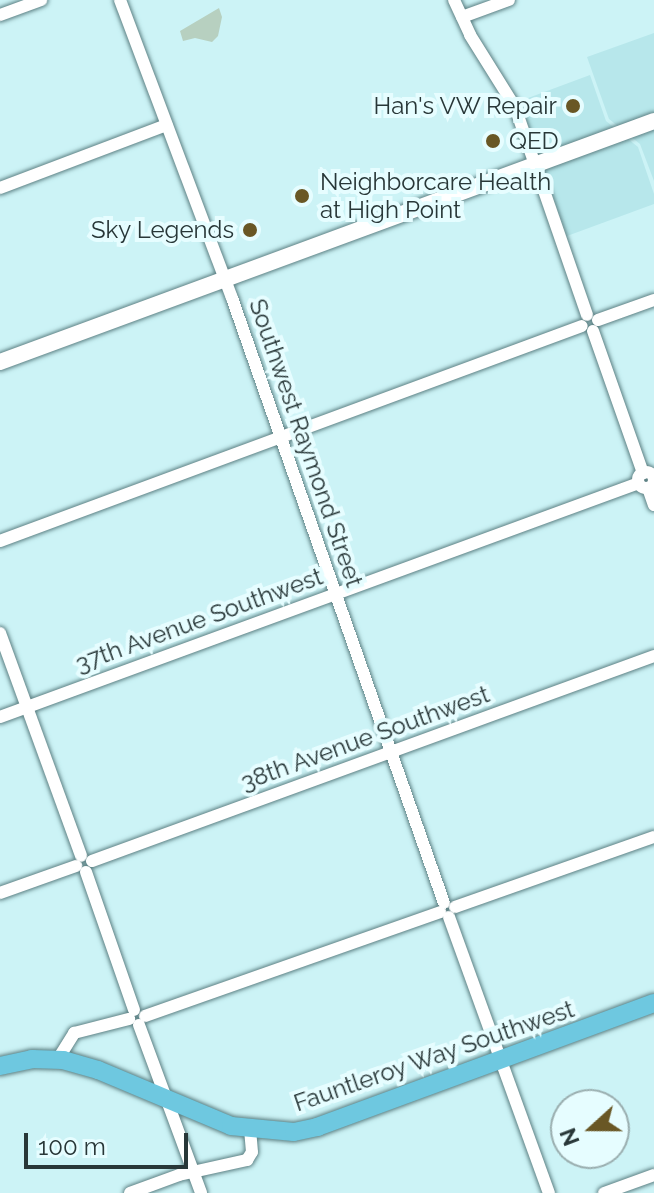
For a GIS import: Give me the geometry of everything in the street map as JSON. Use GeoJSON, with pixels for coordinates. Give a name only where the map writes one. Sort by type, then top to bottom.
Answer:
{"type":"FeatureCollection","features":[{"type":"Feature","properties":{"kind":"main road"},"geometry":{"type":"LineString","coordinates":[[0,362],[654,121]]}},
{"type":"Feature","properties":{"kind":"main road","name":"Fauntleroy Way Southwest"},"geometry":{"type":"LineString","coordinates":[[0,1066],[32,1059],[58,1059],[98,1070],[205,1116],[250,1130],[294,1132],[317,1127],[654,1003]]}},
{"type":"Feature","properties":{"kind":"street"},"geometry":{"type":"LineString","coordinates":[[0,15],[41,0]]}},
{"type":"Feature","properties":{"kind":"street","name":"Southwest Raymond Street"},"geometry":{"type":"LineString","coordinates":[[120,0],[225,280],[549,1193]]}},
{"type":"Feature","properties":{"kind":"street"},"geometry":{"type":"LineString","coordinates":[[454,0],[515,107],[654,505]]}},
{"type":"Feature","properties":{"kind":"street"},"geometry":{"type":"LineString","coordinates":[[462,17],[509,0]]}},
{"type":"Feature","properties":{"kind":"street"},"geometry":{"type":"LineString","coordinates":[[0,188],[167,125]]}},
{"type":"Feature","properties":{"kind":"street"},"geometry":{"type":"LineString","coordinates":[[0,541],[654,300]]}},
{"type":"Feature","properties":{"kind":"street","name":"37th Avenue Southwest"},"geometry":{"type":"LineString","coordinates":[[0,717],[647,480]]}},
{"type":"Feature","properties":{"kind":"street"},"geometry":{"type":"LineString","coordinates":[[0,633],[201,1193]]}},
{"type":"Feature","properties":{"kind":"street","name":"38th Avenue Southwest"},"geometry":{"type":"LineString","coordinates":[[0,893],[654,656]]}},
{"type":"Feature","properties":{"kind":"street"},"geometry":{"type":"LineString","coordinates":[[58,1059],[74,1033],[137,1018],[654,837]]}},
{"type":"Feature","properties":{"kind":"street"},"geometry":{"type":"LineString","coordinates":[[130,1193],[247,1160],[252,1152],[250,1130]]}},
{"type":"Feature","properties":{"kind":"street"},"geometry":{"type":"LineString","coordinates":[[604,1193],[654,1175]]}},
{"type":"Feature","properties":{"kind":"shaded area"},"geometry":{"type":"Polygon","coordinates":[[[654,33],[654,181],[640,144],[609,119],[587,57],[654,33]]]}},
{"type":"Feature","properties":{"kind":"shaded area"},"geometry":{"type":"Polygon","coordinates":[[[590,75],[606,121],[638,147],[654,194],[654,204],[567,236],[520,101],[590,75]]]}},
{"type":"Feature","properties":{"kind":"green space"},"geometry":{"type":"Polygon","coordinates":[[[219,8],[222,17],[218,36],[212,42],[195,38],[183,41],[180,31],[219,8]]]}},
{"type":"Feature","properties":{"kind":"place","name":"Han's VW Repair"},"geometry":{"type":"Point","coordinates":[573,106]}},
{"type":"Feature","properties":{"kind":"place","name":"QED"},"geometry":{"type":"Point","coordinates":[493,141]}},
{"type":"Feature","properties":{"kind":"place","name":"Neighborcare Health at High Point"},"geometry":{"type":"Point","coordinates":[302,196]}},
{"type":"Feature","properties":{"kind":"place","name":"Sky Legends"},"geometry":{"type":"Point","coordinates":[250,230]}}]}
